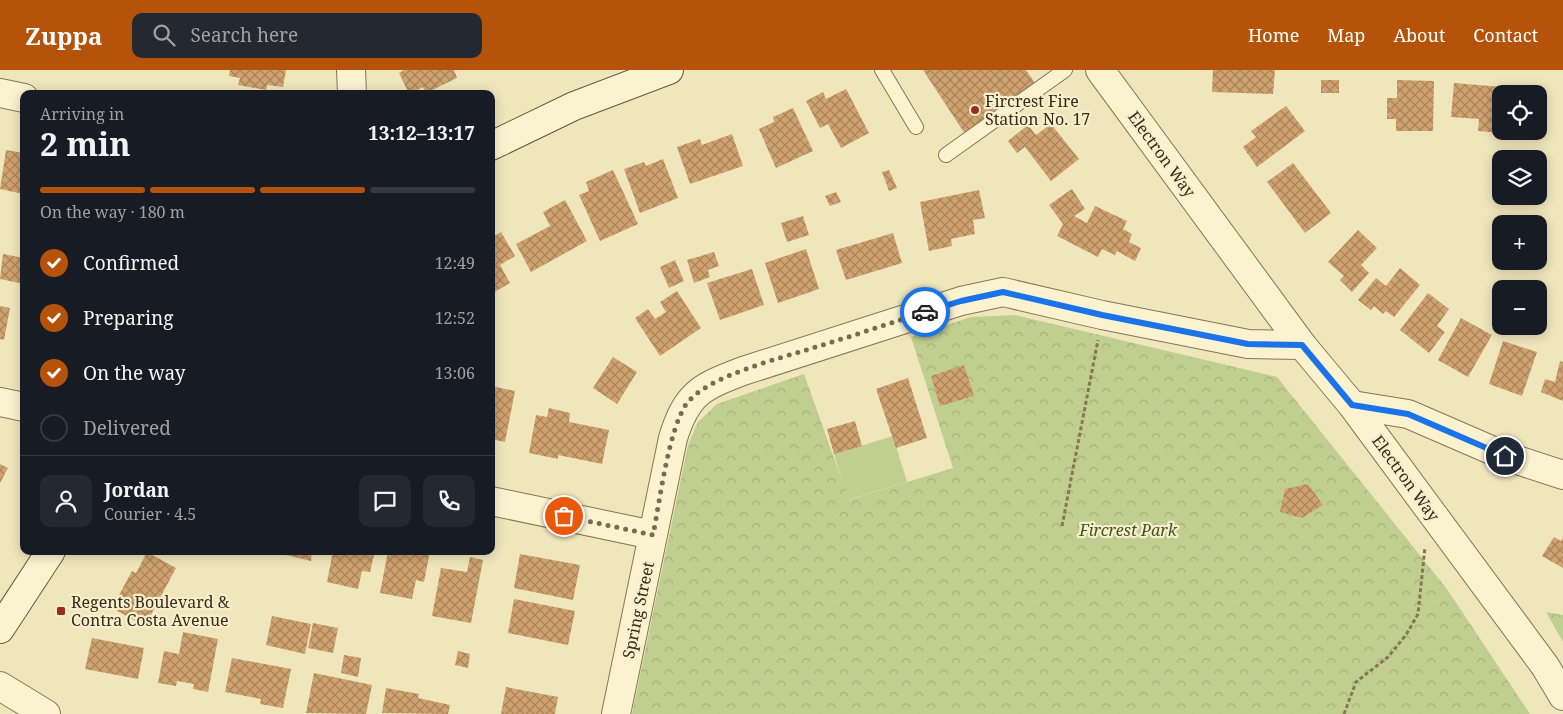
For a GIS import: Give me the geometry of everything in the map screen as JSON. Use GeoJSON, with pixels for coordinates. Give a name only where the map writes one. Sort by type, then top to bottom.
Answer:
{"type":"FeatureCollection","features":[{"type":"Feature","properties":{"kind":"street"},"geometry":{"type":"LineString","coordinates":[[351,70],[352,90]]}},
{"type":"Feature","properties":{"kind":"street"},"geometry":{"type":"LineString","coordinates":[[495,144],[574,106],[669,70]]}},
{"type":"Feature","properties":{"kind":"street","name":"Electron Way"},"geometry":{"type":"LineString","coordinates":[[1100,70],[1302,345],[1352,405],[1545,666],[1563,696]]}},
{"type":"Feature","properties":{"kind":"street"},"geometry":{"type":"LineString","coordinates":[[0,93],[20,97]]}},
{"type":"Feature","properties":{"kind":"street","name":"Spring Street"},"geometry":{"type":"LineString","coordinates":[[616,714],[679,417],[695,395],[716,382],[743,370],[990,293],[1003,292],[1102,315],[1248,344],[1302,345]]}},
{"type":"Feature","properties":{"kind":"street"},"geometry":{"type":"LineString","coordinates":[[0,402],[20,406]]}},
{"type":"Feature","properties":{"kind":"street"},"geometry":{"type":"LineString","coordinates":[[1352,405],[1408,414],[1505,456],[1563,475]]}},
{"type":"Feature","properties":{"kind":"street"},"geometry":{"type":"LineString","coordinates":[[495,502],[653,535]]}},
{"type":"Feature","properties":{"kind":"street"},"geometry":{"type":"LineString","coordinates":[[0,629],[48,555]]}},
{"type":"Feature","properties":{"kind":"street"},"geometry":{"type":"LineString","coordinates":[[0,686],[38,712]]}},
{"type":"Feature","properties":{"kind":"lane"},"geometry":{"type":"LineString","coordinates":[[882,70],[916,127]]}},
{"type":"Feature","properties":{"kind":"lane"},"geometry":{"type":"LineString","coordinates":[[946,155],[1065,70]]}},
{"type":"Feature","properties":{"kind":"path"},"geometry":{"type":"LineString","coordinates":[[1062,526],[1102,315]]}},
{"type":"Feature","properties":{"kind":"path"},"geometry":{"type":"LineString","coordinates":[[1344,714],[1356,682],[1388,657],[1406,635],[1418,614],[1429,510]]}},
{"type":"Feature","properties":{"kind":"green space","name":"Fircrest Park"},"geometry":{"type":"Polygon","coordinates":[[[1015,315],[1277,377],[1447,589],[1530,714],[632,714],[688,445],[698,422],[717,404],[804,374],[849,500],[953,468],[911,337],[971,317],[1015,315]]]}},
{"type":"Feature","properties":{"kind":"green space"},"geometry":{"type":"Polygon","coordinates":[[[893,436],[907,482],[848,500],[834,454],[893,436]]]}},
{"type":"Feature","properties":{"kind":"green space"},"geometry":{"type":"Polygon","coordinates":[[[1546,612],[1563,615],[1563,642],[1546,612]]]}},
{"type":"Feature","properties":{"kind":"building"},"geometry":{"type":"Polygon","coordinates":[[[230,70],[286,70],[283,87],[267,85],[266,90],[238,85],[240,78],[229,76],[230,70]]]}},
{"type":"Feature","properties":{"kind":"building"},"geometry":{"type":"Polygon","coordinates":[[[404,70],[454,70],[457,78],[432,90],[424,90],[423,87],[417,90],[407,90],[399,73],[404,70]]]}},
{"type":"Feature","properties":{"kind":"building","name":"Fircrest Fire Station No. 17"},"geometry":{"type":"Polygon","coordinates":[[[923,70],[1026,70],[1037,86],[965,134],[923,70]]]}},
{"type":"Feature","properties":{"kind":"building"},"geometry":{"type":"Polygon","coordinates":[[[1213,70],[1275,70],[1273,94],[1212,92],[1213,70]]]}},
{"type":"Feature","properties":{"kind":"building"},"geometry":{"type":"Polygon","coordinates":[[[1321,80],[1339,80],[1339,93],[1321,93],[1321,80]]]}},
{"type":"Feature","properties":{"kind":"building"},"geometry":{"type":"Polygon","coordinates":[[[1397,80],[1434,81],[1433,131],[1396,131],[1396,119],[1387,119],[1387,98],[1397,98],[1397,80]]]}},
{"type":"Feature","properties":{"kind":"building"},"geometry":{"type":"Polygon","coordinates":[[[1454,83],[1492,86],[1492,132],[1478,131],[1479,119],[1451,117],[1454,83]]]}},
{"type":"Feature","properties":{"kind":"building"},"geometry":{"type":"Polygon","coordinates":[[[846,89],[869,133],[841,148],[828,124],[820,128],[806,101],[823,92],[826,99],[846,89]]]}},
{"type":"Feature","properties":{"kind":"building"},"geometry":{"type":"Polygon","coordinates":[[[1286,106],[1305,131],[1257,167],[1243,147],[1256,137],[1251,131],[1286,106]]]}},
{"type":"Feature","properties":{"kind":"building"},"geometry":{"type":"Polygon","coordinates":[[[793,108],[813,151],[776,168],[759,129],[774,122],[773,117],[793,108]]]}},
{"type":"Feature","properties":{"kind":"building"},"geometry":{"type":"Polygon","coordinates":[[[1051,124],[1079,159],[1051,181],[1025,147],[1017,153],[1008,141],[1028,125],[1036,135],[1051,124]]]}},
{"type":"Feature","properties":{"kind":"building"},"geometry":{"type":"Polygon","coordinates":[[[732,134],[743,166],[690,184],[677,147],[700,139],[702,145],[732,134]]]}},
{"type":"Feature","properties":{"kind":"building"},"geometry":{"type":"Polygon","coordinates":[[[6,150],[20,152],[20,193],[0,189],[6,150]]]}},
{"type":"Feature","properties":{"kind":"building"},"geometry":{"type":"Polygon","coordinates":[[[663,159],[678,198],[640,213],[624,169],[644,162],[646,166],[663,159]]]}},
{"type":"Feature","properties":{"kind":"building"},"geometry":{"type":"Polygon","coordinates":[[[1293,163],[1331,213],[1305,233],[1267,182],[1293,163]]]}},
{"type":"Feature","properties":{"kind":"building"},"geometry":{"type":"Polygon","coordinates":[[[613,170],[638,224],[600,241],[579,195],[589,191],[586,182],[613,170]]]}},
{"type":"Feature","properties":{"kind":"building"},"geometry":{"type":"Polygon","coordinates":[[[889,170],[897,188],[889,191],[882,172],[889,170]]]}},
{"type":"Feature","properties":{"kind":"building"},"geometry":{"type":"Polygon","coordinates":[[[1072,189],[1085,209],[1074,216],[1087,223],[1095,206],[1127,221],[1123,229],[1132,234],[1129,242],[1141,248],[1135,261],[1117,251],[1115,255],[1102,249],[1098,257],[1057,236],[1063,224],[1049,205],[1072,189]]]}},
{"type":"Feature","properties":{"kind":"building"},"geometry":{"type":"Polygon","coordinates":[[[979,190],[985,218],[973,220],[975,234],[951,239],[952,246],[929,251],[920,202],[979,190]]]}},
{"type":"Feature","properties":{"kind":"building"},"geometry":{"type":"Polygon","coordinates":[[[836,192],[841,202],[830,206],[825,196],[836,192]]]}},
{"type":"Feature","properties":{"kind":"building"},"geometry":{"type":"Polygon","coordinates":[[[565,200],[587,241],[531,272],[516,244],[550,226],[543,212],[565,200]]]}},
{"type":"Feature","properties":{"kind":"building"},"geometry":{"type":"Polygon","coordinates":[[[803,216],[809,235],[787,242],[781,223],[803,216]]]}},
{"type":"Feature","properties":{"kind":"building"},"geometry":{"type":"Polygon","coordinates":[[[1358,230],[1377,248],[1361,265],[1369,273],[1352,292],[1340,280],[1344,276],[1328,262],[1358,230]]]}},
{"type":"Feature","properties":{"kind":"building"},"geometry":{"type":"Polygon","coordinates":[[[501,232],[515,256],[500,265],[510,283],[495,292],[495,236],[501,232]]]}},
{"type":"Feature","properties":{"kind":"building"},"geometry":{"type":"Polygon","coordinates":[[[893,233],[902,263],[846,280],[836,250],[893,233]]]}},
{"type":"Feature","properties":{"kind":"building"},"geometry":{"type":"Polygon","coordinates":[[[806,249],[819,289],[778,303],[765,263],[806,249]]]}},
{"type":"Feature","properties":{"kind":"building"},"geometry":{"type":"Polygon","coordinates":[[[714,252],[719,266],[708,270],[710,277],[694,283],[687,260],[714,252]]]}},
{"type":"Feature","properties":{"kind":"building"},"geometry":{"type":"Polygon","coordinates":[[[3,254],[20,257],[20,283],[0,279],[3,254]]]}},
{"type":"Feature","properties":{"kind":"building"},"geometry":{"type":"Polygon","coordinates":[[[675,260],[684,281],[669,288],[660,267],[675,260]]]}},
{"type":"Feature","properties":{"kind":"building"},"geometry":{"type":"Polygon","coordinates":[[[1400,268],[1420,285],[1394,317],[1386,311],[1383,314],[1374,306],[1371,310],[1358,300],[1376,278],[1386,286],[1400,268]]]}},
{"type":"Feature","properties":{"kind":"building"},"geometry":{"type":"Polygon","coordinates":[[[752,269],[764,305],[720,320],[707,283],[752,269]]]}},
{"type":"Feature","properties":{"kind":"building"},"geometry":{"type":"Polygon","coordinates":[[[677,291],[701,328],[660,356],[635,318],[648,309],[655,319],[666,312],[660,302],[677,291]]]}},
{"type":"Feature","properties":{"kind":"building"},"geometry":{"type":"Polygon","coordinates":[[[1428,293],[1449,309],[1437,326],[1445,332],[1429,353],[1400,330],[1428,293]]]}},
{"type":"Feature","properties":{"kind":"building"},"geometry":{"type":"Polygon","coordinates":[[[0,306],[10,308],[4,340],[0,339],[0,306]]]}},
{"type":"Feature","properties":{"kind":"building"},"geometry":{"type":"Polygon","coordinates":[[[1461,318],[1492,335],[1468,377],[1438,360],[1461,318]]]}},
{"type":"Feature","properties":{"kind":"building"},"geometry":{"type":"Polygon","coordinates":[[[1503,341],[1537,352],[1522,396],[1489,384],[1503,341]]]}},
{"type":"Feature","properties":{"kind":"building"},"geometry":{"type":"Polygon","coordinates":[[[613,357],[637,372],[617,404],[593,388],[613,357]]]}},
{"type":"Feature","properties":{"kind":"building"},"geometry":{"type":"Polygon","coordinates":[[[1560,361],[1563,362],[1563,401],[1541,392],[1545,379],[1555,382],[1560,361]]]}},
{"type":"Feature","properties":{"kind":"building"},"geometry":{"type":"Polygon","coordinates":[[[964,365],[974,396],[940,406],[931,376],[964,365]]]}},
{"type":"Feature","properties":{"kind":"building"},"geometry":{"type":"Polygon","coordinates":[[[908,378],[927,438],[896,448],[876,389],[908,378]]]}},
{"type":"Feature","properties":{"kind":"building"},"geometry":{"type":"Polygon","coordinates":[[[495,387],[515,391],[505,442],[495,440],[495,387]]]}},
{"type":"Feature","properties":{"kind":"building"},"geometry":{"type":"Polygon","coordinates":[[[549,408],[570,413],[569,422],[609,430],[602,464],[558,455],[558,459],[529,453],[536,415],[547,417],[549,408]]]}},
{"type":"Feature","properties":{"kind":"building"},"geometry":{"type":"Polygon","coordinates":[[[855,421],[862,446],[834,454],[827,429],[855,421]]]}},
{"type":"Feature","properties":{"kind":"building"},"geometry":{"type":"Polygon","coordinates":[[[0,464],[8,468],[0,483],[0,464]]]}},
{"type":"Feature","properties":{"kind":"building"},"geometry":{"type":"Polygon","coordinates":[[[1308,484],[1323,505],[1302,518],[1280,512],[1285,489],[1308,484]]]}},
{"type":"Feature","properties":{"kind":"building"},"geometry":{"type":"Polygon","coordinates":[[[1554,537],[1561,541],[1563,538],[1563,568],[1542,556],[1554,537]]]}},
{"type":"Feature","properties":{"kind":"building"},"geometry":{"type":"Polygon","coordinates":[[[520,554],[580,565],[573,600],[514,588],[520,554]]]}},
{"type":"Feature","properties":{"kind":"building"},"geometry":{"type":"Polygon","coordinates":[[[145,555],[152,555],[176,568],[145,626],[112,608],[132,571],[136,573],[145,555]]]}},
{"type":"Feature","properties":{"kind":"building"},"geometry":{"type":"Polygon","coordinates":[[[286,555],[312,555],[311,561],[286,555]]]}},
{"type":"Feature","properties":{"kind":"building"},"geometry":{"type":"Polygon","coordinates":[[[332,555],[374,555],[370,572],[362,571],[358,589],[327,582],[332,555]]]}},
{"type":"Feature","properties":{"kind":"building"},"geometry":{"type":"Polygon","coordinates":[[[387,555],[429,555],[424,582],[416,580],[412,599],[380,593],[387,555]]]}},
{"type":"Feature","properties":{"kind":"building"},"geometry":{"type":"Polygon","coordinates":[[[470,557],[483,560],[471,623],[432,616],[441,568],[467,572],[470,557]]]}},
{"type":"Feature","properties":{"kind":"building"},"geometry":{"type":"Polygon","coordinates":[[[514,599],[575,611],[568,645],[508,633],[514,599]]]}},
{"type":"Feature","properties":{"kind":"building"},"geometry":{"type":"Polygon","coordinates":[[[272,616],[311,624],[305,654],[266,645],[272,616]]]}},
{"type":"Feature","properties":{"kind":"building"},"geometry":{"type":"Polygon","coordinates":[[[313,623],[338,628],[333,653],[308,648],[313,623]]]}},
{"type":"Feature","properties":{"kind":"building"},"geometry":{"type":"Polygon","coordinates":[[[183,632],[218,639],[208,692],[193,689],[194,684],[177,681],[176,686],[158,683],[164,651],[179,654],[183,632]]]}},
{"type":"Feature","properties":{"kind":"building"},"geometry":{"type":"Polygon","coordinates":[[[92,638],[144,648],[138,679],[85,669],[92,638]]]}},
{"type":"Feature","properties":{"kind":"building"},"geometry":{"type":"Polygon","coordinates":[[[458,651],[470,654],[468,668],[455,665],[458,651]]]}},
{"type":"Feature","properties":{"kind":"building"},"geometry":{"type":"Polygon","coordinates":[[[344,655],[361,658],[358,677],[341,673],[344,655]]]}},
{"type":"Feature","properties":{"kind":"building"},"geometry":{"type":"Polygon","coordinates":[[[232,658],[291,669],[283,708],[260,704],[261,699],[225,692],[232,658]]]}},
{"type":"Feature","properties":{"kind":"building"},"geometry":{"type":"Polygon","coordinates":[[[314,673],[372,685],[366,714],[306,713],[314,673]]]}},
{"type":"Feature","properties":{"kind":"building"},"geometry":{"type":"Polygon","coordinates":[[[506,687],[558,697],[555,714],[501,714],[506,687]]]}},
{"type":"Feature","properties":{"kind":"building"},"geometry":{"type":"Polygon","coordinates":[[[386,688],[419,694],[418,698],[450,705],[448,714],[382,713],[386,688]]]}},
{"type":"Feature","properties":{"kind":"way so far"},"geometry":{"type":"LineString","coordinates":[[564,516],[653,535],[679,417],[686,404],[695,395],[724,378],[743,370],[925,312]]}},
{"type":"Feature","properties":{"kind":"place","name":"Fircrest Fire Station No. 17"},"geometry":{"type":"Point","coordinates":[975,110]}},
{"type":"Feature","properties":{"kind":"place","name":"Regents Boulevard & Contra Costa Avenue"},"geometry":{"type":"Point","coordinates":[61,611]}},
{"type":"Feature","properties":{"kind":"route"},"geometry":{"type":"LineString","coordinates":[[925,312],[990,293],[1003,292],[1102,315],[1248,344],[1302,345],[1352,405],[1408,414],[1505,456]]}}]}
